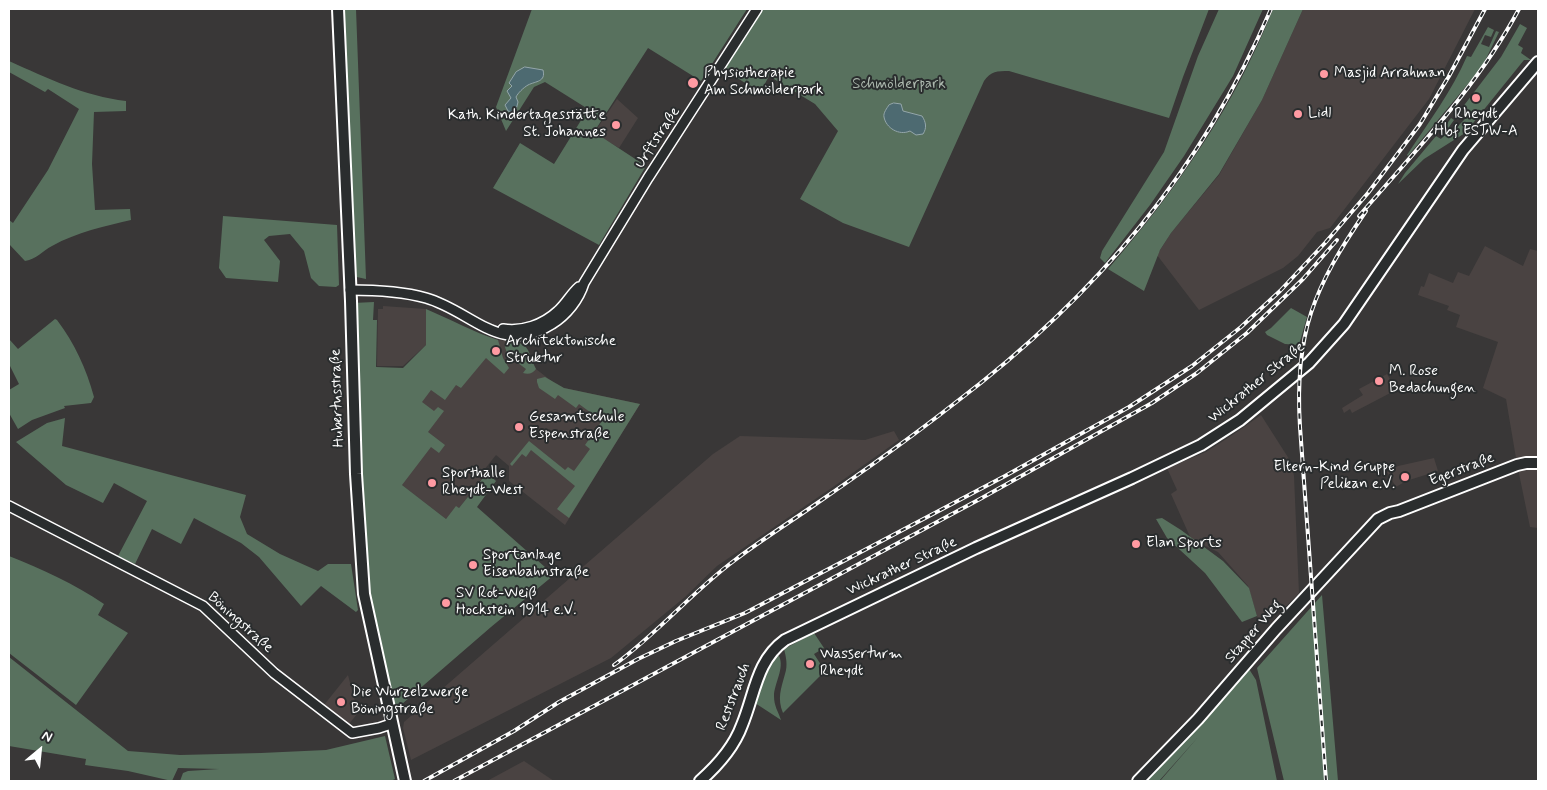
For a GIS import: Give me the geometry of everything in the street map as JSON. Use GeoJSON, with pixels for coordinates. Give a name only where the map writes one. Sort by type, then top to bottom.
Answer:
{"type":"FeatureCollection","features":[{"type":"Feature","properties":{"kind":"main road","name":"Hubertusstraße"},"geometry":{"type":"LineString","coordinates":[[338,9],[356,474],[364,594],[404,781]]}},
{"type":"Feature","properties":{"kind":"main road","name":"Wickrather Straße"},"geometry":{"type":"LineString","coordinates":[[776,646],[838,613],[1201,445],[1240,420],[1309,363],[1344,324],[1463,150],[1538,62]]}},
{"type":"Feature","properties":{"kind":"main road","name":"Egerstraße"},"geometry":{"type":"LineString","coordinates":[[1399,511],[1517,465],[1538,463]]}},
{"type":"Feature","properties":{"kind":"main road","name":"Stapper Weg"},"geometry":{"type":"LineString","coordinates":[[1138,781],[1198,719],[1266,640],[1372,524],[1382,516],[1399,511]]}},
{"type":"Feature","properties":{"kind":"main road","name":"Reststrauch"},"geometry":{"type":"LineString","coordinates":[[700,781],[725,753],[737,736],[760,668],[776,646]]}},
{"type":"Feature","properties":{"kind":"street","name":"Urftstraße"},"geometry":{"type":"LineString","coordinates":[[350,290],[405,293],[428,299],[498,334],[518,336],[536,333],[554,323],[582,291],[584,283],[648,178],[757,9]]}},
{"type":"Feature","properties":{"kind":"street","name":"Böningstraße"},"geometry":{"type":"LineString","coordinates":[[9,506],[203,606],[274,672],[352,733],[391,724]]}},
{"type":"Feature","properties":{"kind":"shaded area"},"geometry":{"type":"Polygon","coordinates":[[[1303,9],[1475,9],[1429,99],[1330,228],[1317,232],[1298,256],[1283,268],[1199,310],[1157,255],[1171,233],[1219,175],[1262,100],[1303,9]]]}},
{"type":"Feature","properties":{"kind":"shaded area","name":"Kath. Kindertagesstätte St. Johannes"},"geometry":{"type":"Polygon","coordinates":[[[617,99],[638,118],[619,148],[594,133],[617,99]]]}},
{"type":"Feature","properties":{"kind":"shaded area"},"geometry":{"type":"Polygon","coordinates":[[[1485,246],[1523,266],[1530,249],[1538,251],[1538,528],[1530,527],[1506,399],[1483,388],[1498,342],[1456,327],[1460,315],[1447,310],[1449,306],[1418,295],[1421,286],[1424,287],[1429,273],[1453,283],[1458,272],[1469,276],[1485,246]]]}},
{"type":"Feature","properties":{"kind":"shaded area"},"geometry":{"type":"Polygon","coordinates":[[[383,306],[426,309],[426,345],[403,366],[377,366],[378,309],[383,309],[383,306]]]}},
{"type":"Feature","properties":{"kind":"shaded area","name":"Gesamtschule Espenstraße"},"geometry":{"type":"Polygon","coordinates":[[[486,336],[525,345],[536,369],[564,388],[640,404],[565,525],[509,481],[509,466],[496,455],[484,470],[487,473],[459,508],[456,507],[446,519],[385,472],[422,394],[486,336]]]}},
{"type":"Feature","properties":{"kind":"shaded area"},"geometry":{"type":"Polygon","coordinates":[[[1387,374],[1396,390],[1352,413],[1350,409],[1344,413],[1342,408],[1363,395],[1359,389],[1387,374]]]}},
{"type":"Feature","properties":{"kind":"shaded area"},"geometry":{"type":"Polygon","coordinates":[[[1261,415],[1291,462],[1294,476],[1299,593],[1286,606],[1258,619],[1248,586],[1218,552],[1191,539],[1171,494],[1177,490],[1167,468],[1206,452],[1261,415]]]}},
{"type":"Feature","properties":{"kind":"shaded area"},"geometry":{"type":"Polygon","coordinates":[[[894,431],[899,440],[717,566],[685,597],[611,658],[411,760],[403,728],[404,722],[713,454],[740,436],[865,440],[894,431]]]}},
{"type":"Feature","properties":{"kind":"shaded area","name":"Eltern-Kind Gruppe Pelikan e.V."},"geometry":{"type":"Polygon","coordinates":[[[1434,458],[1438,471],[1406,481],[1396,487],[1387,472],[1398,466],[1434,458]]]}},
{"type":"Feature","properties":{"kind":"shaded area","name":"Die Wurzelzwerge Böningstraße"},"geometry":{"type":"Polygon","coordinates":[[[348,675],[358,713],[348,725],[324,705],[348,675]]]}},
{"type":"Feature","properties":{"kind":"shaded area"},"geometry":{"type":"Polygon","coordinates":[[[524,761],[554,781],[487,781],[524,761]]]}},
{"type":"Feature","properties":{"kind":"green space"},"geometry":{"type":"Polygon","coordinates":[[[342,9],[356,9],[366,279],[352,276],[342,9]]]}},
{"type":"Feature","properties":{"kind":"green space"},"geometry":{"type":"Polygon","coordinates":[[[532,9],[747,9],[701,81],[648,48],[594,132],[646,166],[599,245],[493,188],[520,143],[554,164],[588,109],[545,82],[534,87],[506,131],[496,107],[532,9]]]}},
{"type":"Feature","properties":{"kind":"green space","name":"Schmölderpark"},"geometry":{"type":"Polygon","coordinates":[[[761,9],[1209,9],[1169,118],[1009,71],[989,75],[984,81],[909,247],[843,223],[800,199],[838,131],[815,104],[769,76],[760,93],[724,69],[761,9]]]}},
{"type":"Feature","properties":{"kind":"green space"},"geometry":{"type":"Polygon","coordinates":[[[1219,9],[1263,9],[1233,76],[1184,156],[1150,205],[1105,263],[1100,258],[1102,251],[1164,152],[1198,56],[1219,9]]]}},
{"type":"Feature","properties":{"kind":"green space"},"geometry":{"type":"Polygon","coordinates":[[[1273,9],[1303,9],[1262,100],[1219,174],[1171,233],[1160,250],[1144,291],[1108,269],[1157,209],[1202,146],[1241,79],[1273,9]]]}},
{"type":"Feature","properties":{"kind":"green space"},"geometry":{"type":"Polygon","coordinates":[[[1520,24],[1527,28],[1518,45],[1523,48],[1521,53],[1531,60],[1524,60],[1465,133],[1424,159],[1398,184],[1436,136],[1441,139],[1447,131],[1444,128],[1451,118],[1454,120],[1449,127],[1453,131],[1470,114],[1463,108],[1465,104],[1501,57],[1520,24]]]}},
{"type":"Feature","properties":{"kind":"green space"},"geometry":{"type":"Polygon","coordinates":[[[1488,27],[1494,30],[1491,37],[1485,35],[1481,44],[1489,47],[1496,31],[1499,32],[1482,67],[1408,156],[1447,94],[1467,56],[1471,57],[1488,27]]]}},
{"type":"Feature","properties":{"kind":"green space"},"geometry":{"type":"Polygon","coordinates":[[[9,61],[81,91],[110,99],[126,101],[126,111],[94,112],[92,164],[95,210],[130,209],[131,220],[71,237],[52,246],[33,259],[25,261],[9,244],[9,220],[13,223],[48,170],[79,109],[48,89],[45,92],[9,72],[9,61]]]}},
{"type":"Feature","properties":{"kind":"green space"},"geometry":{"type":"Polygon","coordinates":[[[223,216],[337,225],[339,285],[336,287],[319,286],[311,278],[304,251],[290,234],[269,236],[264,240],[280,261],[278,282],[226,278],[219,268],[223,216]]]}},
{"type":"Feature","properties":{"kind":"green space"},"geometry":{"type":"Polygon","coordinates":[[[374,302],[373,320],[377,320],[376,367],[403,368],[426,345],[426,309],[498,340],[503,358],[509,368],[504,374],[486,358],[461,388],[456,385],[445,400],[431,390],[422,402],[434,411],[438,407],[444,411],[428,432],[445,445],[439,453],[431,447],[402,485],[446,519],[456,506],[459,508],[487,473],[496,481],[477,507],[554,575],[402,704],[393,706],[380,662],[363,566],[353,303],[374,302]]]}},
{"type":"Feature","properties":{"kind":"green space"},"geometry":{"type":"Polygon","coordinates":[[[1291,308],[1307,317],[1299,345],[1285,344],[1267,335],[1265,332],[1291,308]]]}},
{"type":"Feature","properties":{"kind":"green space"},"geometry":{"type":"Polygon","coordinates":[[[55,319],[69,338],[79,357],[94,397],[91,403],[64,406],[65,408],[32,420],[18,429],[9,413],[9,390],[19,384],[9,364],[9,339],[18,349],[55,319]]]}},
{"type":"Feature","properties":{"kind":"green space"},"geometry":{"type":"Polygon","coordinates":[[[507,341],[525,346],[536,369],[534,372],[529,374],[523,373],[526,369],[514,360],[510,363],[505,347],[507,341]]]}},
{"type":"Feature","properties":{"kind":"green space"},"geometry":{"type":"Polygon","coordinates":[[[545,377],[564,388],[640,404],[569,518],[557,509],[575,486],[531,450],[526,457],[522,454],[512,466],[510,464],[529,441],[565,470],[568,467],[574,471],[590,449],[585,445],[602,421],[579,404],[576,408],[558,395],[555,399],[539,388],[537,379],[545,377]]]}},
{"type":"Feature","properties":{"kind":"green space"},"geometry":{"type":"Polygon","coordinates":[[[65,418],[62,446],[246,495],[240,517],[247,534],[280,554],[318,571],[328,564],[351,564],[358,610],[356,612],[321,586],[301,606],[259,557],[241,543],[194,518],[181,544],[152,529],[135,564],[118,556],[147,501],[114,483],[103,503],[66,485],[16,442],[47,423],[65,418]]]}},
{"type":"Feature","properties":{"kind":"green space"},"geometry":{"type":"Polygon","coordinates":[[[1162,518],[1223,561],[1249,588],[1257,616],[1242,622],[1205,573],[1167,538],[1156,519],[1162,518]]]}},
{"type":"Feature","properties":{"kind":"green space"},"geometry":{"type":"Polygon","coordinates":[[[9,556],[58,577],[104,604],[98,615],[128,633],[76,705],[9,653],[9,556]]]}},
{"type":"Feature","properties":{"kind":"green space"},"geometry":{"type":"Polygon","coordinates":[[[1322,595],[1338,781],[1284,781],[1257,668],[1322,595]]]}},
{"type":"Feature","properties":{"kind":"green space"},"geometry":{"type":"Polygon","coordinates":[[[814,633],[824,648],[814,654],[825,671],[783,713],[780,698],[786,667],[784,649],[814,633]]]}},
{"type":"Feature","properties":{"kind":"green space"},"geometry":{"type":"Polygon","coordinates":[[[776,655],[779,656],[781,666],[774,691],[774,700],[781,720],[755,703],[767,670],[776,655]]]}},
{"type":"Feature","properties":{"kind":"green space"},"geometry":{"type":"Polygon","coordinates":[[[9,657],[128,751],[180,755],[326,750],[385,736],[395,779],[391,781],[180,781],[183,773],[188,771],[219,769],[178,768],[172,781],[128,771],[85,765],[86,759],[9,746],[9,657]]]}},
{"type":"Feature","properties":{"kind":"green space"},"geometry":{"type":"Polygon","coordinates":[[[1249,669],[1256,680],[1277,781],[1160,781],[1199,736],[1159,781],[1145,781],[1176,750],[1249,669]]]}},
{"type":"Feature","properties":{"kind":"water"},"geometry":{"type":"Polygon","coordinates":[[[525,67],[543,70],[543,77],[521,91],[516,97],[518,102],[516,110],[513,112],[508,111],[505,105],[511,98],[507,91],[512,86],[509,83],[516,72],[525,67]]]}},
{"type":"Feature","properties":{"kind":"water"},"geometry":{"type":"Polygon","coordinates":[[[894,103],[901,104],[903,111],[922,116],[925,125],[923,134],[916,135],[910,131],[897,132],[887,125],[884,114],[889,105],[894,103]]]}},
{"type":"Feature","properties":{"kind":"railway"},"geometry":{"type":"LineString","coordinates":[[614,665],[645,640],[719,572],[920,430],[1006,362],[1054,319],[1140,227],[1177,177],[1212,124],[1243,68],[1271,9]]}},
{"type":"Feature","properties":{"kind":"railway"},"geometry":{"type":"LineString","coordinates":[[424,781],[514,731],[559,702],[638,659],[676,641],[745,613],[1005,476],[1129,407],[1192,366],[1241,327],[1280,291],[1368,193],[1420,124],[1449,76],[1485,9]]}},
{"type":"Feature","properties":{"kind":"railway"},"geometry":{"type":"LineString","coordinates":[[1359,216],[1445,117],[1485,65],[1519,9]]}},
{"type":"Feature","properties":{"kind":"railway"},"geometry":{"type":"LineString","coordinates":[[1326,781],[1300,427],[1300,364],[1311,312],[1321,288],[1348,238],[1366,211]]}},
{"type":"Feature","properties":{"kind":"railway"},"geometry":{"type":"LineString","coordinates":[[454,781],[980,499],[1152,403],[1197,373],[1247,333],[1303,279],[1337,240]]}},
{"type":"Feature","properties":{"kind":"place","name":"Masjid Arrahman"},"geometry":{"type":"Point","coordinates":[1324,74]}},
{"type":"Feature","properties":{"kind":"place","name":"Physiotherapie Am Schmölderpark"},"geometry":{"type":"Point","coordinates":[693,83]}},
{"type":"Feature","properties":{"kind":"place","name":"Rheydt Hbf ESTW-A"},"geometry":{"type":"Point","coordinates":[1476,98]}},
{"type":"Feature","properties":{"kind":"place","name":"Lidl"},"geometry":{"type":"Point","coordinates":[1298,114]}},
{"type":"Feature","properties":{"kind":"place","name":"Kath. Kindertagesstätte St. Johannes"},"geometry":{"type":"Point","coordinates":[616,125]}},
{"type":"Feature","properties":{"kind":"place","name":"Architektonische Struktur"},"geometry":{"type":"Point","coordinates":[496,351]}},
{"type":"Feature","properties":{"kind":"place","name":"M. Rose Bedachungen"},"geometry":{"type":"Point","coordinates":[1379,381]}},
{"type":"Feature","properties":{"kind":"place","name":"Gesamtschule Espenstraße"},"geometry":{"type":"Point","coordinates":[519,427]}},
{"type":"Feature","properties":{"kind":"place","name":"Eltern-Kind Gruppe Pelikan e.V."},"geometry":{"type":"Point","coordinates":[1405,477]}},
{"type":"Feature","properties":{"kind":"place","name":"Sporthalle Rheydt-West"},"geometry":{"type":"Point","coordinates":[432,483]}},
{"type":"Feature","properties":{"kind":"place","name":"Elan Sports"},"geometry":{"type":"Point","coordinates":[1136,544]}},
{"type":"Feature","properties":{"kind":"place","name":"Sportanlage Eisenbahnstraße"},"geometry":{"type":"Point","coordinates":[473,565]}},
{"type":"Feature","properties":{"kind":"place","name":"SV Rot-Weiß Hockstein 1914 e.V."},"geometry":{"type":"Point","coordinates":[446,603]}},
{"type":"Feature","properties":{"kind":"place","name":"Wasserturm Rheydt"},"geometry":{"type":"Point","coordinates":[810,664]}},
{"type":"Feature","properties":{"kind":"place","name":"Die Wurzelzwerge Böningstraße"},"geometry":{"type":"Point","coordinates":[341,702]}}]}
